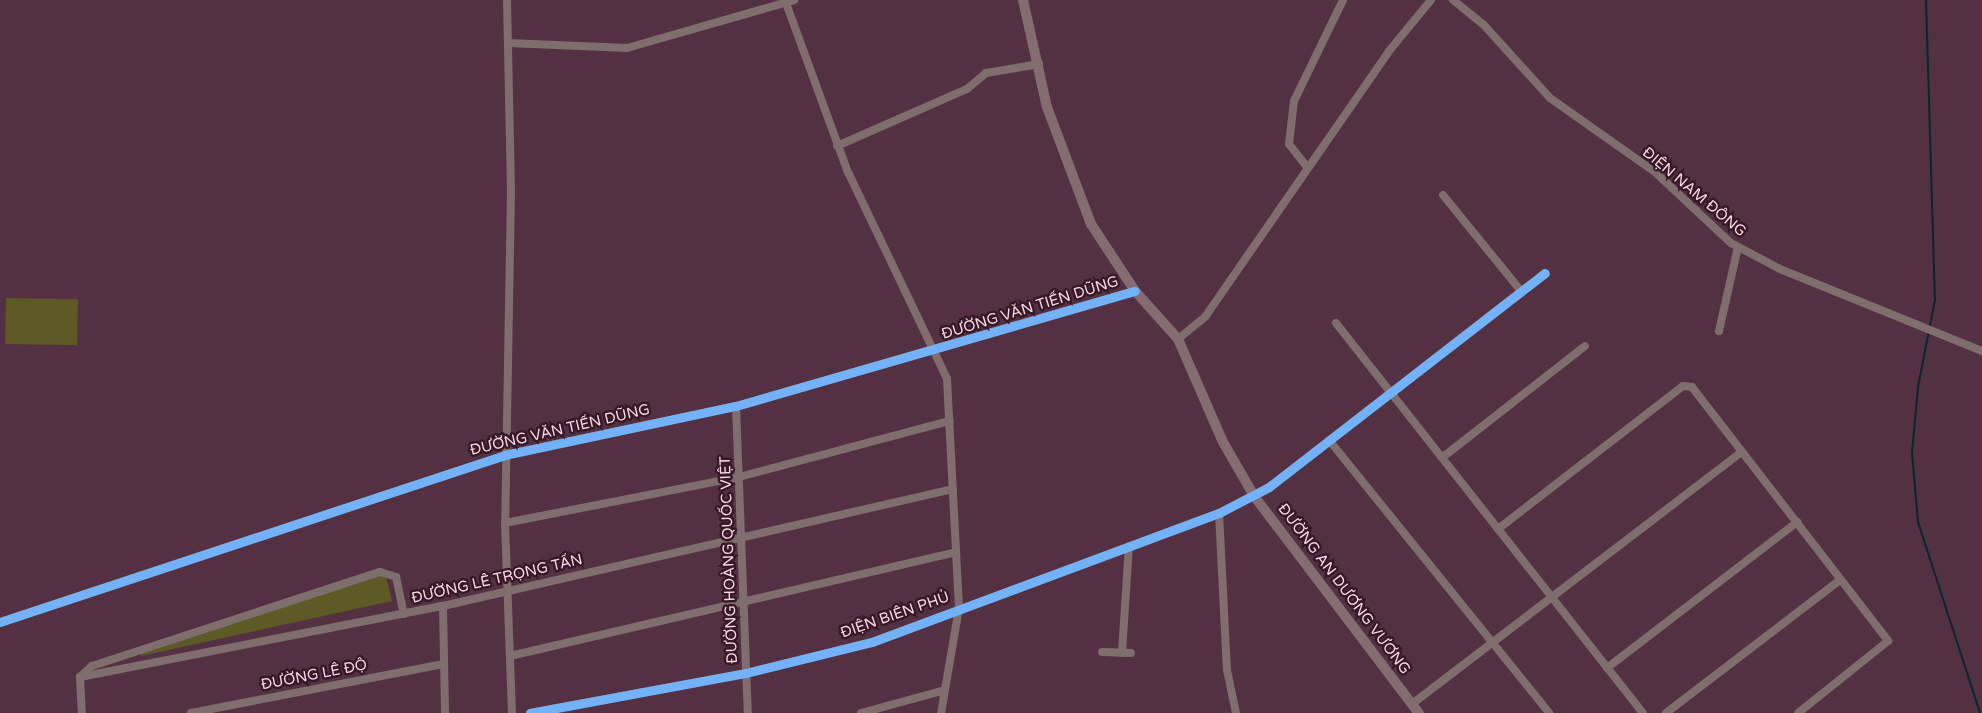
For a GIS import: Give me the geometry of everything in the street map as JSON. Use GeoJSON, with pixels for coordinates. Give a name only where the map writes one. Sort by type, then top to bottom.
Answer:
{"type":"FeatureCollection","features":[{"type":"Feature","properties":{"kind":"main road","name":"ĐƯỜNG AN DƯƠNG VƯƠNG"},"geometry":{"type":"LineString","coordinates":[[1023,0],[1075,191],[1135,291],[1178,339],[1223,442],[1254,496],[1415,708]]}},
{"type":"Feature","properties":{"kind":"street"},"geometry":{"type":"LineString","coordinates":[[507,0],[511,191],[505,523],[512,713]]}},
{"type":"Feature","properties":{"kind":"street"},"geometry":{"type":"LineString","coordinates":[[1307,167],[1289,144],[1294,101],[1343,0]]}},
{"type":"Feature","properties":{"kind":"street"},"geometry":{"type":"LineString","coordinates":[[1178,339],[1205,317],[1307,167],[1431,0]]}},
{"type":"Feature","properties":{"kind":"street","name":"ĐIỆN NAM ĐÔNG"},"geometry":{"type":"LineString","coordinates":[[1453,0],[1483,24],[1550,98],[1655,172],[1738,247],[1982,351]]}},
{"type":"Feature","properties":{"kind":"street"},"geometry":{"type":"LineString","coordinates":[[507,43],[627,48],[790,1],[837,146],[913,315],[938,352],[951,421],[959,608],[941,713]]}},
{"type":"Feature","properties":{"kind":"street"},"geometry":{"type":"LineString","coordinates":[[837,146],[967,89],[986,73],[1039,64]]}},
{"type":"Feature","properties":{"kind":"street"},"geometry":{"type":"LineString","coordinates":[[1443,195],[1521,291]]}},
{"type":"Feature","properties":{"kind":"street"},"geometry":{"type":"LineString","coordinates":[[1719,332],[1738,247]]}},
{"type":"Feature","properties":{"kind":"street","name":"ĐIỆN BIÊN PHỦ"},"geometry":{"type":"LineString","coordinates":[[530,713],[746,673],[872,642],[1219,513],[1254,496],[1545,273]]}},
{"type":"Feature","properties":{"kind":"street","name":"ĐƯỜNG VĂN TIẾN DŨNG"},"geometry":{"type":"LineString","coordinates":[[0,622],[505,456],[736,406],[938,352],[1135,291]]}},
{"type":"Feature","properties":{"kind":"street"},"geometry":{"type":"LineString","coordinates":[[1336,323],[1643,713]]}},
{"type":"Feature","properties":{"kind":"street"},"geometry":{"type":"LineString","coordinates":[[1443,457],[1585,346]]}},
{"type":"Feature","properties":{"kind":"street"},"geometry":{"type":"LineString","coordinates":[[1498,529],[1683,386],[1692,387],[1888,643],[1798,713]]}},
{"type":"Feature","properties":{"kind":"street","name":"ĐƯỜNG HOÀNG QUỐC VIỆT"},"geometry":{"type":"LineString","coordinates":[[736,406],[748,713]]}},
{"type":"Feature","properties":{"kind":"street"},"geometry":{"type":"LineString","coordinates":[[505,523],[739,477],[951,421]]}},
{"type":"Feature","properties":{"kind":"street"},"geometry":{"type":"LineString","coordinates":[[1329,440],[1494,640],[1549,713]]}},
{"type":"Feature","properties":{"kind":"street"},"geometry":{"type":"LineString","coordinates":[[1415,708],[1494,640],[1742,452]]}},
{"type":"Feature","properties":{"kind":"street","name":"ĐƯỜNG LÊ TRỌNG TẤN"},"geometry":{"type":"LineString","coordinates":[[80,677],[443,606],[953,489]]}},
{"type":"Feature","properties":{"kind":"street"},"geometry":{"type":"LineString","coordinates":[[1219,513],[1227,670],[1236,713]]}},
{"type":"Feature","properties":{"kind":"street"},"geometry":{"type":"LineString","coordinates":[[1607,668],[1797,522]]}},
{"type":"Feature","properties":{"kind":"street"},"geometry":{"type":"LineString","coordinates":[[1122,652],[1129,546]]}},
{"type":"Feature","properties":{"kind":"street"},"geometry":{"type":"LineString","coordinates":[[510,656],[956,552]]}},
{"type":"Feature","properties":{"kind":"street"},"geometry":{"type":"LineString","coordinates":[[82,713],[80,677],[92,666],[380,572],[396,577],[404,614]]}},
{"type":"Feature","properties":{"kind":"street"},"geometry":{"type":"LineString","coordinates":[[1666,713],[1840,580]]}},
{"type":"Feature","properties":{"kind":"street"},"geometry":{"type":"LineString","coordinates":[[443,606],[445,713]]}},
{"type":"Feature","properties":{"kind":"street"},"geometry":{"type":"LineString","coordinates":[[1102,652],[1131,653]]}},
{"type":"Feature","properties":{"kind":"street","name":"ĐƯỜNG LÊ ĐỘ"},"geometry":{"type":"LineString","coordinates":[[191,713],[443,664]]}},
{"type":"Feature","properties":{"kind":"street"},"geometry":{"type":"LineString","coordinates":[[861,713],[945,690]]}},
{"type":"Feature","properties":{"kind":"shaded area"},"geometry":{"type":"Polygon","coordinates":[[[6,298],[78,299],[77,345],[5,344],[6,298]]]}},
{"type":"Feature","properties":{"kind":"shaded area"},"geometry":{"type":"Polygon","coordinates":[[[385,573],[392,601],[141,656],[141,652],[385,573]]]}},
{"type":"Feature","properties":{"kind":"waterway"},"geometry":{"type":"LineString","coordinates":[[1926,0],[1935,300],[1918,387],[1912,453],[1918,522],[1980,713]]}},
{"type":"Feature","properties":{"kind":"cycle path"},"geometry":{"type":"LineString","coordinates":[[530,713],[746,673],[872,642],[1219,513],[1269,487],[1545,273]]}},
{"type":"Feature","properties":{"kind":"cycle path"},"geometry":{"type":"LineString","coordinates":[[0,622],[505,455],[736,406],[1135,291]]}}]}
